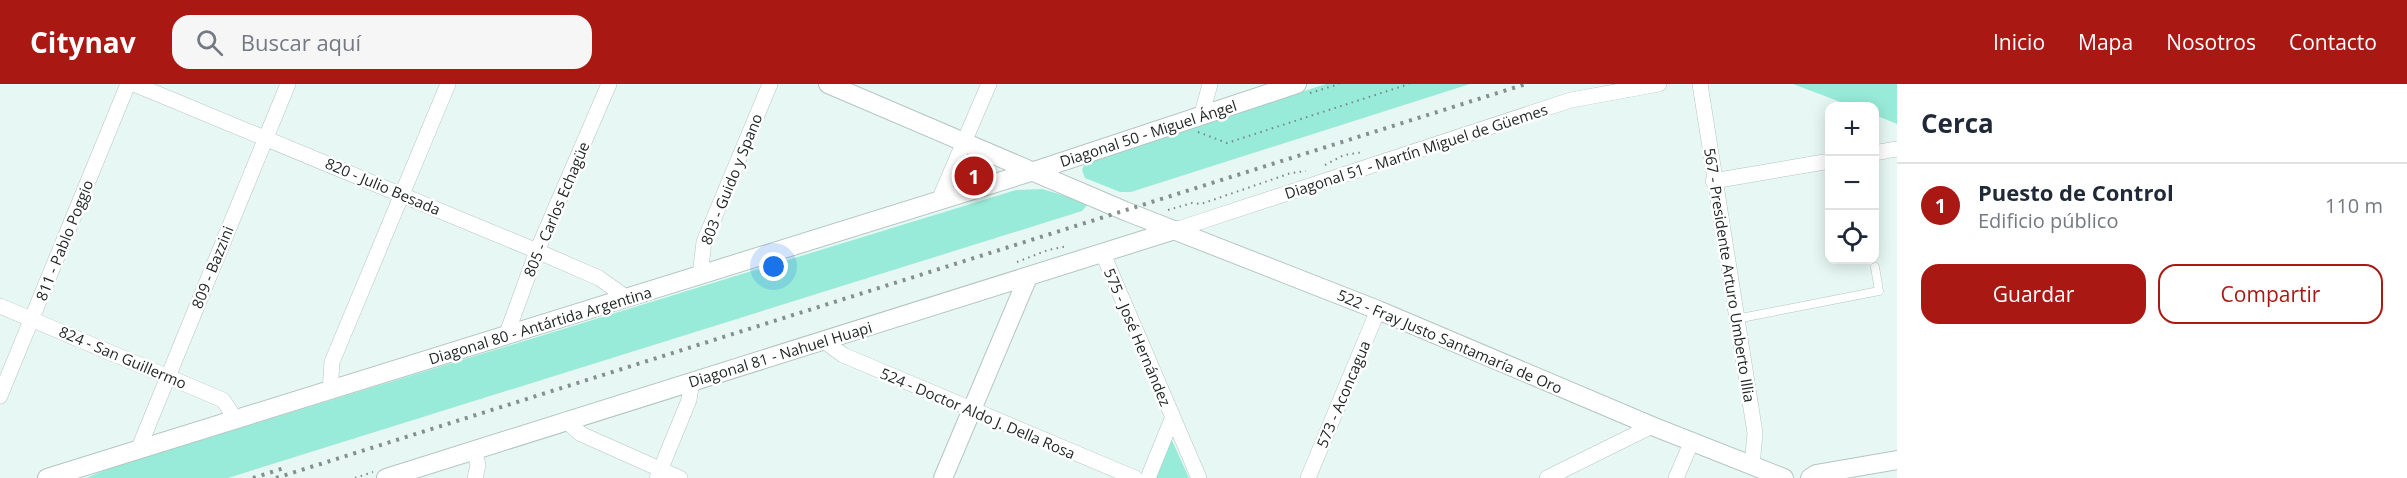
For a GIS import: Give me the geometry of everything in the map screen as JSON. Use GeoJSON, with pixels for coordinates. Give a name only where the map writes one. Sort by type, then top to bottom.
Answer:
{"type":"FeatureCollection","features":[{"type":"Feature","properties":{"kind":"street","name":"811 - Pablo Poggio"},"geometry":{"type":"LineString","coordinates":[[0,396],[128,84]]}},
{"type":"Feature","properties":{"kind":"street","name":"820 - Julio Besada"},"geometry":{"type":"LineString","coordinates":[[134,84],[537,251],[599,278],[627,298]]}},
{"type":"Feature","properties":{"kind":"street","name":"809 - Bazzini"},"geometry":{"type":"LineString","coordinates":[[138,450],[288,84]]}},
{"type":"Feature","properties":{"kind":"street"},"geometry":{"type":"LineString","coordinates":[[330,391],[332,362],[448,84]]}},
{"type":"Feature","properties":{"kind":"street","name":"805 - Carlos Echagüe"},"geometry":{"type":"LineString","coordinates":[[506,336],[537,251],[609,84]]}},
{"type":"Feature","properties":{"kind":"street","name":"803 - Guido y Spano"},"geometry":{"type":"LineString","coordinates":[[700,275],[704,242],[770,84]]}},
{"type":"Feature","properties":{"kind":"street","name":"522 - Fray Justo Santamaría de Oro"},"geometry":{"type":"LineString","coordinates":[[828,84],[964,140],[1114,206],[1378,310],[1652,426],[1784,478]]}},
{"type":"Feature","properties":{"kind":"street"},"geometry":{"type":"LineString","coordinates":[[939,200],[989,84]]}},
{"type":"Feature","properties":{"kind":"street"},"geometry":{"type":"LineString","coordinates":[[1199,122],[1210,84]]}},
{"type":"Feature","properties":{"kind":"street","name":"Diagonal 50 - Miguel Ángel"},"geometry":{"type":"LineString","coordinates":[[1034,171],[1199,122],[1297,84]]}},
{"type":"Feature","properties":{"kind":"street","name":"Diagonal 51 - Martín Miguel de Güemes"},"geometry":{"type":"LineString","coordinates":[[1175,230],[1571,100],[1659,84]]}},
{"type":"Feature","properties":{"kind":"street","name":"567 - Presidente Arturo Umberto Illia"},"geometry":{"type":"LineString","coordinates":[[1700,84],[1713,181],[1755,433],[1752,465]]}},
{"type":"Feature","properties":{"kind":"street"},"geometry":{"type":"LineString","coordinates":[[1879,152],[1897,149]]}},
{"type":"Feature","properties":{"kind":"street"},"geometry":{"type":"LineString","coordinates":[[1713,181],[1825,162]]}},
{"type":"Feature","properties":{"kind":"street","name":"Diagonal 80 - Antártida Argentina"},"geometry":{"type":"LineString","coordinates":[[47,478],[1034,171]]}},
{"type":"Feature","properties":{"kind":"street","name":"Diagonal 81 - Nahuel Huapi"},"geometry":{"type":"LineString","coordinates":[[386,478],[1175,230]]}},
{"type":"Feature","properties":{"kind":"street","name":"575 - José Hernández"},"geometry":{"type":"LineString","coordinates":[[1103,254],[1199,478]]}},
{"type":"Feature","properties":{"kind":"street"},"geometry":{"type":"LineString","coordinates":[[943,478],[1028,277]]}},
{"type":"Feature","properties":{"kind":"street","name":"824 - San Guillermo"},"geometry":{"type":"LineString","coordinates":[[0,306],[168,375],[222,400],[236,420]]}},
{"type":"Feature","properties":{"kind":"street","name":"573 - Aconcagua"},"geometry":{"type":"LineString","coordinates":[[1308,478],[1378,310]]}},
{"type":"Feature","properties":{"kind":"street","name":"524 - Doctor Aldo J. Della Rosa"},"geometry":{"type":"LineString","coordinates":[[824,341],[843,355],[971,411],[1135,478]]}},
{"type":"Feature","properties":{"kind":"street"},"geometry":{"type":"LineString","coordinates":[[658,474],[689,400],[692,381]]}},
{"type":"Feature","properties":{"kind":"street","name":"575 - José Hernández"},"geometry":{"type":"LineString","coordinates":[[1148,478],[1172,419]]}},
{"type":"Feature","properties":{"kind":"street"},"geometry":{"type":"LineString","coordinates":[[566,420],[580,434],[658,474],[680,478]]}},
{"type":"Feature","properties":{"kind":"street"},"geometry":{"type":"LineString","coordinates":[[1547,478],[1652,426]]}},
{"type":"Feature","properties":{"kind":"street"},"geometry":{"type":"LineString","coordinates":[[1676,478],[1692,441]]}},
{"type":"Feature","properties":{"kind":"street"},"geometry":{"type":"LineString","coordinates":[[474,449],[478,465],[476,478]]}},
{"type":"Feature","properties":{"kind":"street"},"geometry":{"type":"LineString","coordinates":[[1809,478],[1816,474],[1897,460]]}},
{"type":"Feature","properties":{"kind":"street"},"geometry":{"type":"LineString","coordinates":[[61,478],[94,464]]}},
{"type":"Feature","properties":{"kind":"lane"},"geometry":{"type":"LineString","coordinates":[[1736,319],[1879,291],[1875,267]]}},
{"type":"Feature","properties":{"kind":"path"},"geometry":{"type":"LineString","coordinates":[[1199,122],[1200,134],[1227,143],[1409,84]]}},
{"type":"Feature","properties":{"kind":"green space"},"geometry":{"type":"Polygon","coordinates":[[[1326,84],[1470,84],[1131,192],[1120,192],[1085,178],[1082,170],[1085,162],[1326,84]]]}},
{"type":"Feature","properties":{"kind":"green space"},"geometry":{"type":"Polygon","coordinates":[[[1793,84],[1897,84],[1897,124],[1879,117],[1879,102],[1840,102],[1793,84]]]}},
{"type":"Feature","properties":{"kind":"green space"},"geometry":{"type":"Polygon","coordinates":[[[1042,189],[1089,203],[1082,211],[228,478],[86,478],[110,468],[1016,190],[1042,189]]]}},
{"type":"Feature","properties":{"kind":"green space"},"geometry":{"type":"Polygon","coordinates":[[[1170,436],[1189,478],[1154,478],[1170,436]]]}},
{"type":"Feature","properties":{"kind":"railway"},"geometry":{"type":"LineString","coordinates":[[276,478],[1526,84]]}},
{"type":"Feature","properties":{"kind":"railway"},"geometry":{"type":"LineString","coordinates":[[253,478],[284,468]]}},
{"type":"Feature","properties":{"kind":"place","name":"Puesto de Control"},"geometry":{"type":"Point","coordinates":[974,176]}}]}
